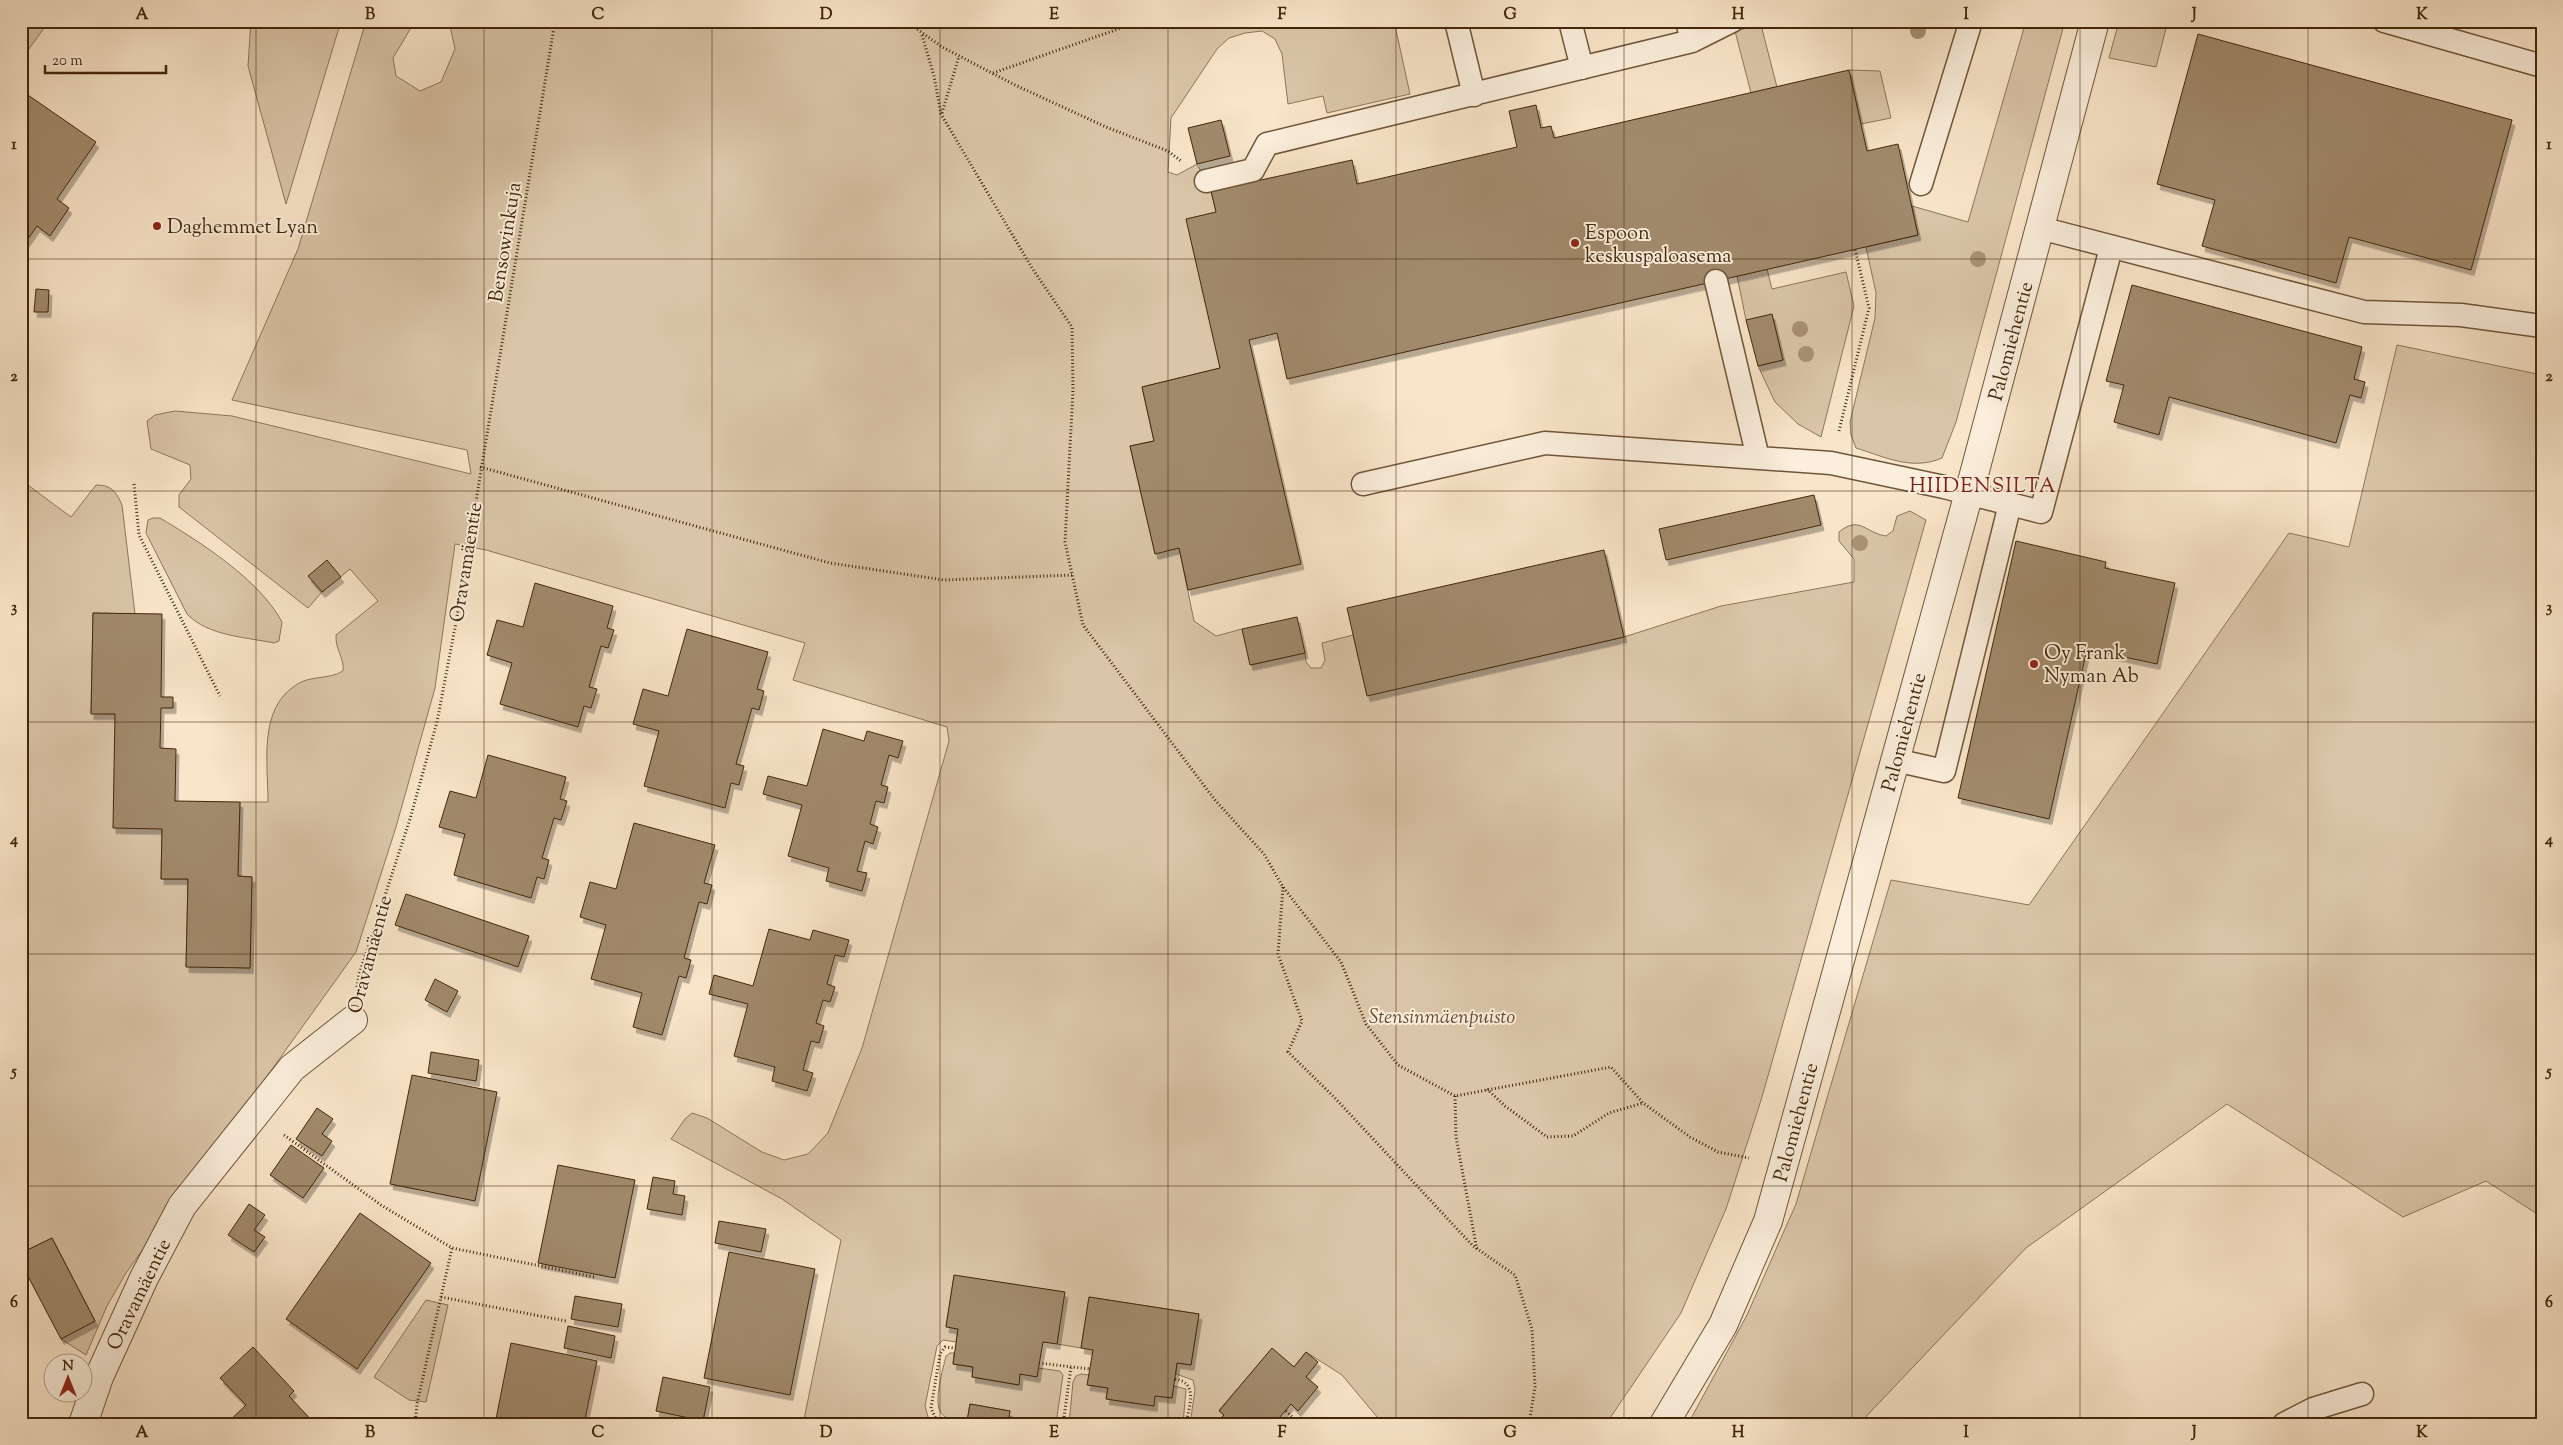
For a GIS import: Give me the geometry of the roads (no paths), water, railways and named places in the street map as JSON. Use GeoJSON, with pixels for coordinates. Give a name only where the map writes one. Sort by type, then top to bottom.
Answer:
{"type":"FeatureCollection","features":[{"type":"Feature","properties":{"kind":"street","name":"Palomiehentie"},"geometry":{"type":"LineString","coordinates":[[1664,1424],[1723,1325],[1768,1221],[1969,494],[2095,21]]}},
{"type":"Feature","properties":{"kind":"street","name":"Oravamäentie"},"geometry":{"type":"LineString","coordinates":[[83,1424],[99,1377],[144,1278],[182,1206],[292,1068],[353,1020]]}},
{"type":"Feature","properties":{"kind":"lane"},"geometry":{"type":"LineString","coordinates":[[1456,21],[1474,95]]}},
{"type":"Feature","properties":{"kind":"lane"},"geometry":{"type":"LineString","coordinates":[[1570,21],[1582,68]]}},
{"type":"Feature","properties":{"kind":"lane"},"geometry":{"type":"LineString","coordinates":[[1206,180],[1253,170],[1266,144],[1582,68],[1690,31],[1732,21]]}},
{"type":"Feature","properties":{"kind":"lane"},"geometry":{"type":"LineString","coordinates":[[1921,184],[1971,21]]}},
{"type":"Feature","properties":{"kind":"lane"},"geometry":{"type":"LineString","coordinates":[[2384,21],[2542,66]]}},
{"type":"Feature","properties":{"kind":"lane"},"geometry":{"type":"LineString","coordinates":[[2040,228],[2111,248],[2364,312],[2461,315],[2542,326]]}},
{"type":"Feature","properties":{"kind":"lane"},"geometry":{"type":"LineString","coordinates":[[1363,484],[1545,443],[1831,463],[2041,512],[2111,248]]}},
{"type":"Feature","properties":{"kind":"lane"},"geometry":{"type":"LineString","coordinates":[[1716,280],[1758,458]]}},
{"type":"Feature","properties":{"kind":"lane"},"geometry":{"type":"LineString","coordinates":[[1896,760],[1944,771],[2010,504]]}},
{"type":"Feature","properties":{"kind":"lane"},"geometry":{"type":"LineString","coordinates":[[2284,1424],[2313,1409],[2362,1394]]}},
{"type":"Feature","properties":{"kind":"place","name":"Daghemmet Lyan"},"geometry":{"type":"Point","coordinates":[157,226]}},
{"type":"Feature","properties":{"kind":"place","name":"Espoon keskuspaloasema"},"geometry":{"type":"Point","coordinates":[1575,243]}},
{"type":"Feature","properties":{"kind":"place","name":"Oy Frank Nyman Ab"},"geometry":{"type":"Point","coordinates":[2034,664]}},
{"type":"Feature","properties":{"kind":"district","name":"HIIDENSILTA"},"geometry":{"type":"Point","coordinates":[1983,485]}},
{"type":"Feature","properties":{"kind":"park label","name":"Stensinmäenpuisto"},"geometry":{"type":"Point","coordinates":[1442,1016]}}]}
